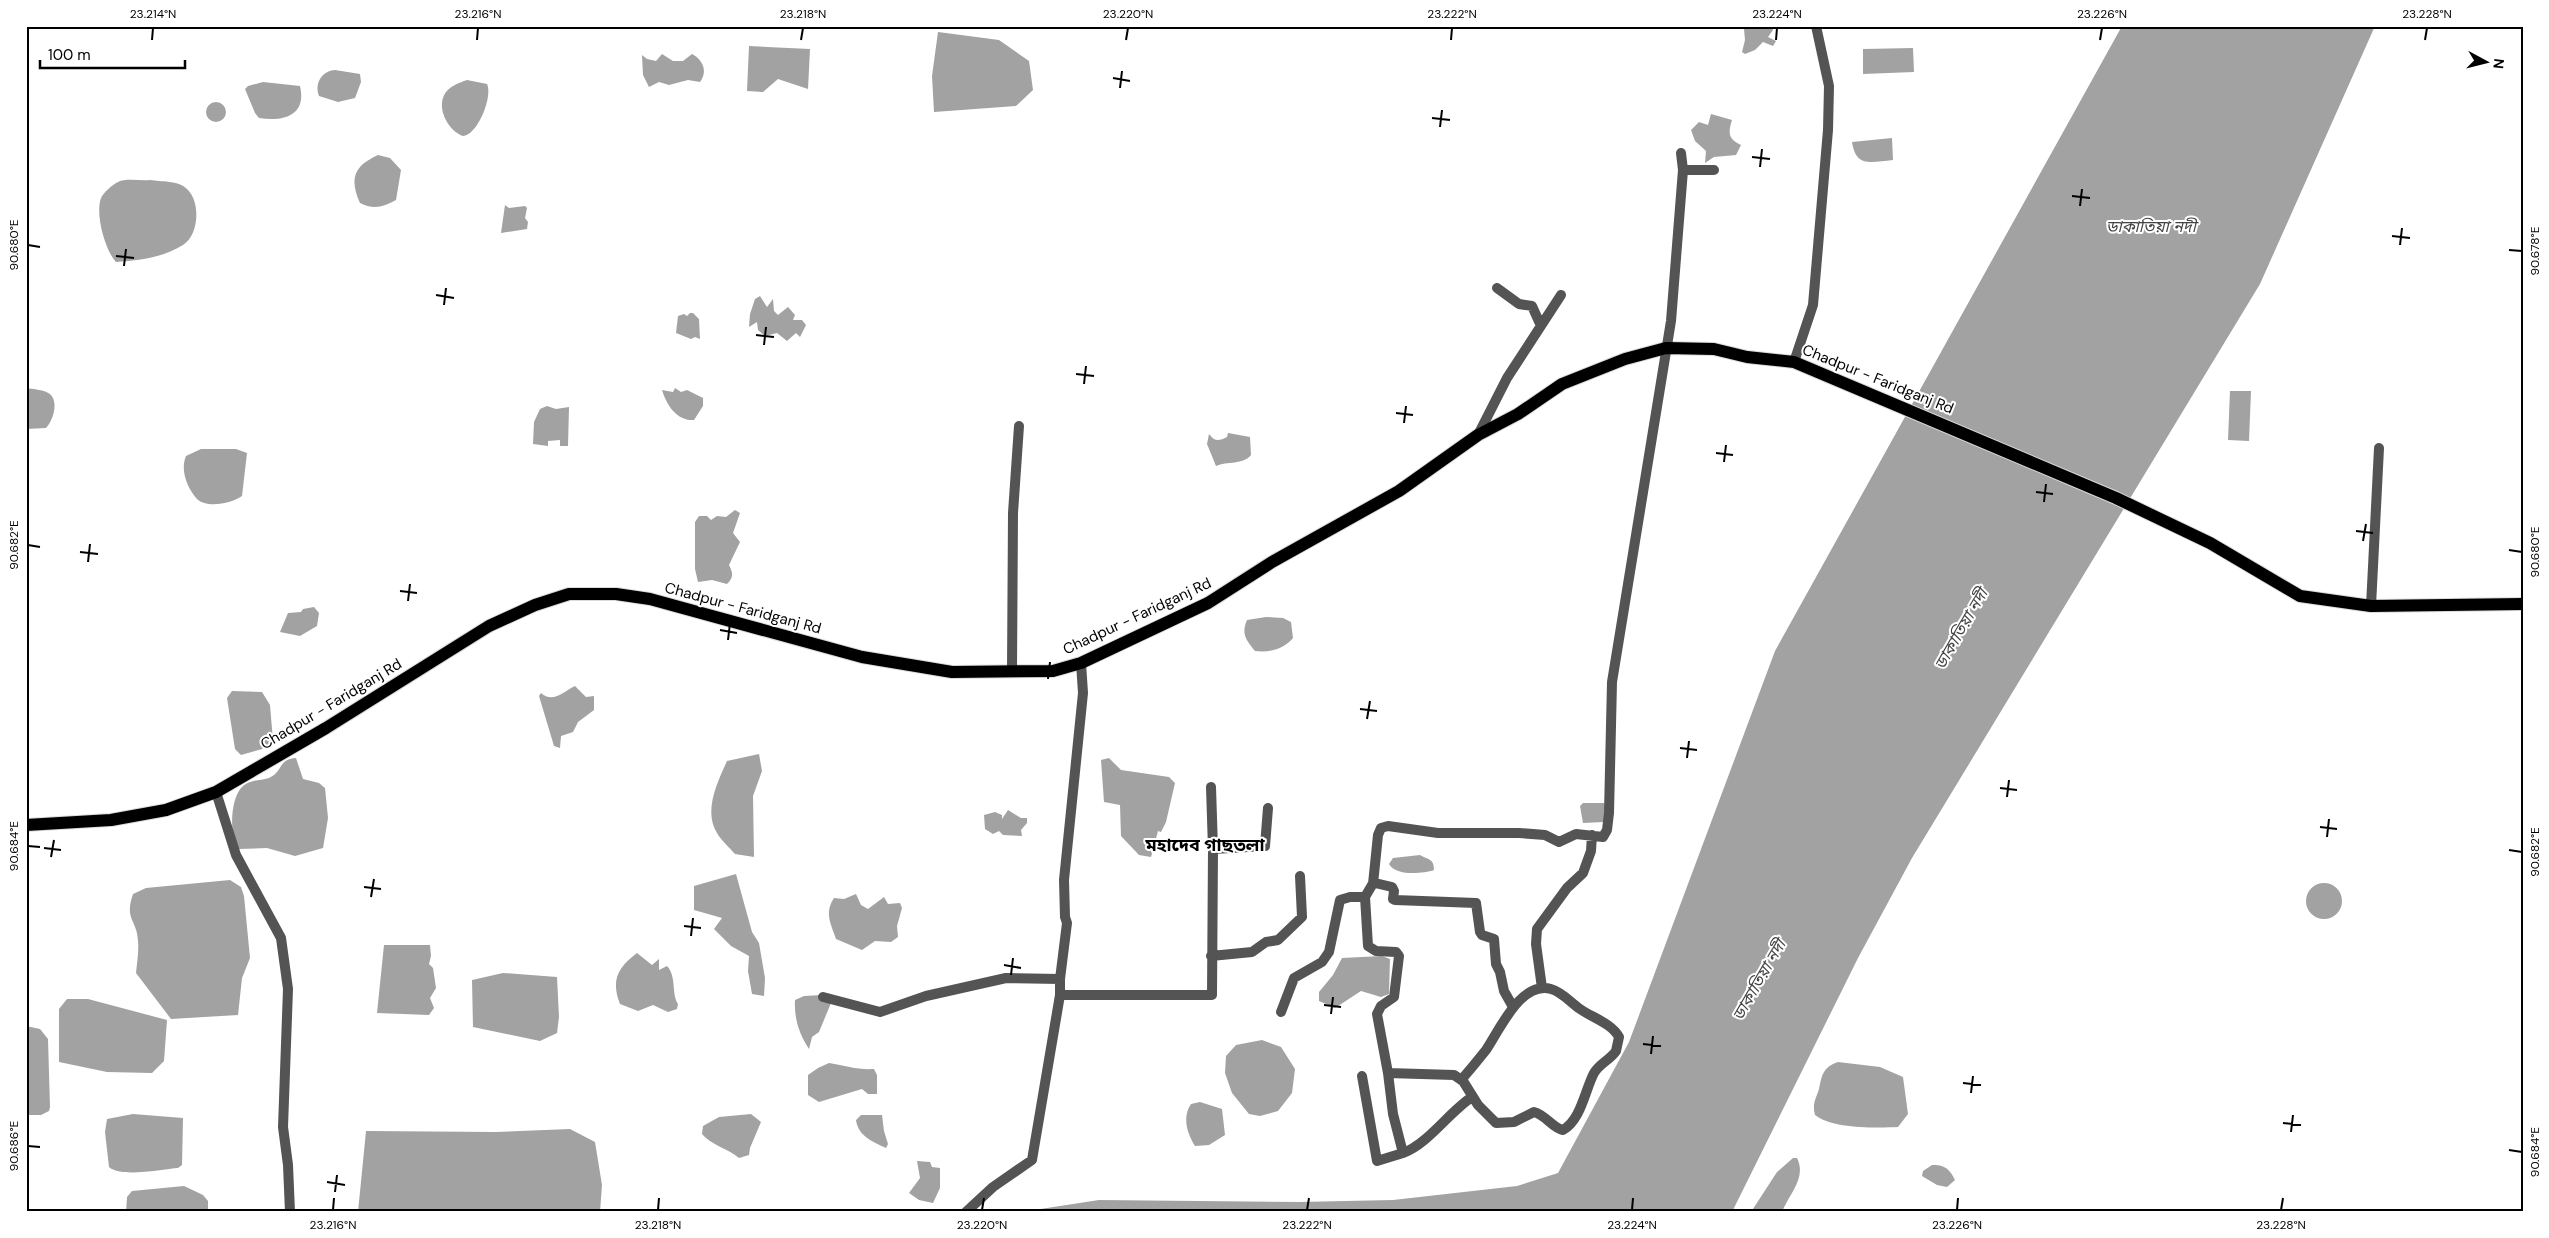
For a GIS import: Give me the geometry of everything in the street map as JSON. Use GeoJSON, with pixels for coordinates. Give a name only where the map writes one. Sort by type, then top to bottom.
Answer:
{"type":"FeatureCollection","features":[{"type":"Feature","properties":{"kind":"main road","name":"Chadpur - Faridganj Rd"},"geometry":{"type":"LineString","coordinates":[[26,825],[120,818],[166,810],[216,792],[326,728],[489,626],[536,605],[569,594],[616,594],[650,599],[862,657],[952,672],[1053,671],[1081,663],[1208,603],[1272,562],[1399,491],[1478,436],[1518,414],[1562,384],[1625,359],[1666,348],[1714,348],[1747,357],[1794,362],[2116,498],[2210,542],[2300,596],[2371,606]]}},
{"type":"Feature","properties":{"kind":"main road"},"geometry":{"type":"LineString","coordinates":[[2371,606],[2523,604]]}},
{"type":"Feature","properties":{"kind":"street"},"geometry":{"type":"LineString","coordinates":[[1794,362],[1813,305],[1828,130],[1829,86],[1816,26]]}},
{"type":"Feature","properties":{"kind":"street"},"geometry":{"type":"LineString","coordinates":[[1403,1153],[1393,1114],[1378,1014],[1381,1006],[1394,997],[1399,956],[1396,952],[1376,951],[1368,946],[1365,897],[1369,887],[1373,884],[1380,828],[1388,826],[1438,833],[1519,832],[1545,835],[1559,842],[1576,834],[1603,837],[1607,830],[1612,682],[1671,321],[1683,170],[1681,153]]}},
{"type":"Feature","properties":{"kind":"street"},"geometry":{"type":"LineString","coordinates":[[1683,170],[1714,170]]}},
{"type":"Feature","properties":{"kind":"street"},"geometry":{"type":"LineString","coordinates":[[1498,288],[1519,304],[1532,306],[1541,326]]}},
{"type":"Feature","properties":{"kind":"street"},"geometry":{"type":"LineString","coordinates":[[1478,436],[1506,378],[1561,295]]}},
{"type":"Feature","properties":{"kind":"street"},"geometry":{"type":"LineString","coordinates":[[1012,670],[1013,513],[1019,426]]}},
{"type":"Feature","properties":{"kind":"street"},"geometry":{"type":"LineString","coordinates":[[2371,606],[2380,448]]}},
{"type":"Feature","properties":{"kind":"street"},"geometry":{"type":"LineString","coordinates":[[966,1212],[994,1187],[1032,1160],[1060,995],[1060,979],[1067,923],[1065,917],[1064,880],[1083,693],[1081,663]]}},
{"type":"Feature","properties":{"kind":"street"},"geometry":{"type":"LineString","coordinates":[[1060,995],[1212,996],[1213,849],[1211,787]]}},
{"type":"Feature","properties":{"kind":"street"},"geometry":{"type":"LineString","coordinates":[[216,792],[236,855],[281,938],[285,953],[288,989],[283,1127],[288,1165],[290,1212]]}},
{"type":"Feature","properties":{"kind":"street"},"geometry":{"type":"LineString","coordinates":[[1213,849],[1265,846],[1268,808]]}},
{"type":"Feature","properties":{"kind":"street"},"geometry":{"type":"LineString","coordinates":[[1542,988],[1536,944],[1537,929],[1567,888],[1583,873],[1591,851],[1592,835]]}},
{"type":"Feature","properties":{"kind":"street"},"geometry":{"type":"LineString","coordinates":[[1211,956],[1252,952],[1266,942],[1278,940],[1282,937],[1302,917],[1300,876]]}},
{"type":"Feature","properties":{"kind":"street"},"geometry":{"type":"LineString","coordinates":[[1373,884],[1392,887],[1394,891],[1393,899],[1395,900],[1476,903],[1480,932],[1482,936],[1494,939],[1496,964],[1500,972],[1504,991],[1513,1007]]}},
{"type":"Feature","properties":{"kind":"street"},"geometry":{"type":"LineString","coordinates":[[1281,1012],[1294,978],[1322,962],[1329,952],[1340,900],[1350,897],[1365,897]]}},
{"type":"Feature","properties":{"kind":"street"},"geometry":{"type":"LineString","coordinates":[[823,997],[880,1012],[926,996],[1006,978],[1060,979]]}},
{"type":"Feature","properties":{"kind":"street"},"geometry":{"type":"LineString","coordinates":[[1388,1073],[1454,1075],[1461,1080],[1472,1097],[1496,1123],[1514,1122],[1534,1112],[1547,1118],[1557,1129],[1563,1130],[1568,1127],[1595,1072],[1604,1060],[1616,1051],[1619,1038],[1610,1026],[1578,1008],[1558,992],[1542,988],[1524,996],[1513,1007],[1486,1049],[1461,1080]]}},
{"type":"Feature","properties":{"kind":"street"},"geometry":{"type":"LineString","coordinates":[[1362,1076],[1377,1161],[1403,1153],[1428,1137],[1457,1107],[1472,1097]]}},
{"type":"Feature","properties":{"kind":"water"},"geometry":{"type":"Polygon","coordinates":[[[1757,26],[1772,26],[1773,30],[1768,37],[1776,41],[1773,46],[1763,42],[1755,50],[1745,54],[1742,52],[1745,40],[1744,29],[1757,26]]]}},
{"type":"Feature","properties":{"kind":"water","name":"ডাকাতিয়া নদী"},"geometry":{"type":"Polygon","coordinates":[[[2122,26],[2375,26],[2260,284],[1912,858],[1858,958],[1732,1212],[1021,1212],[1099,1200],[1299,1202],[1393,1200],[1517,1186],[1558,1173],[1629,1042],[1775,651],[2122,26]]]}},
{"type":"Feature","properties":{"kind":"water"},"geometry":{"type":"Polygon","coordinates":[[[938,32],[999,40],[1029,61],[1033,90],[1016,106],[934,112],[932,76],[938,32]]]}},
{"type":"Feature","properties":{"kind":"water"},"geometry":{"type":"Polygon","coordinates":[[[749,46],[810,49],[808,89],[778,79],[763,92],[747,91],[749,46]]]}},
{"type":"Feature","properties":{"kind":"water"},"geometry":{"type":"Polygon","coordinates":[[[1913,48],[1914,72],[1863,74],[1863,49],[1913,48]]]}},
{"type":"Feature","properties":{"kind":"water"},"geometry":{"type":"Polygon","coordinates":[[[662,54],[673,61],[683,61],[692,54],[696,56],[704,70],[700,82],[688,80],[669,85],[659,82],[649,87],[643,75],[642,55],[647,59],[656,61],[662,54]]]}},
{"type":"Feature","properties":{"kind":"water"},"geometry":{"type":"Polygon","coordinates":[[[335,70],[360,74],[361,82],[355,98],[338,102],[319,96],[318,82],[320,78],[326,73],[335,70]]]}},
{"type":"Feature","properties":{"kind":"water"},"geometry":{"type":"Polygon","coordinates":[[[467,80],[487,84],[488,97],[479,122],[469,134],[463,136],[448,124],[442,104],[448,90],[467,80]]]}},
{"type":"Feature","properties":{"kind":"water"},"geometry":{"type":"Polygon","coordinates":[[[263,82],[300,86],[300,104],[291,115],[277,119],[259,118],[245,89],[248,86],[263,82]]]}},
{"type":"Feature","properties":{"kind":"water"},"geometry":{"type":"Polygon","coordinates":[[[216,102],[223,105],[226,112],[223,119],[216,122],[209,119],[206,112],[209,105],[216,102]]]}},
{"type":"Feature","properties":{"kind":"water"},"geometry":{"type":"Polygon","coordinates":[[[1711,114],[1732,120],[1731,138],[1741,145],[1736,155],[1714,157],[1705,163],[1706,151],[1695,141],[1691,130],[1699,122],[1708,125],[1711,114]]]}},
{"type":"Feature","properties":{"kind":"water"},"geometry":{"type":"Polygon","coordinates":[[[1892,138],[1893,160],[1878,162],[1861,160],[1854,150],[1852,142],[1892,138]]]}},
{"type":"Feature","properties":{"kind":"water"},"geometry":{"type":"Polygon","coordinates":[[[378,155],[390,158],[401,170],[396,200],[383,206],[374,207],[360,203],[355,180],[359,168],[378,155]]]}},
{"type":"Feature","properties":{"kind":"water"},"geometry":{"type":"Polygon","coordinates":[[[150,180],[179,184],[192,195],[195,202],[196,218],[192,234],[183,245],[159,256],[116,262],[108,249],[102,232],[99,213],[101,198],[108,189],[118,182],[150,180]]]}},
{"type":"Feature","properties":{"kind":"water"},"geometry":{"type":"Polygon","coordinates":[[[505,205],[509,208],[525,206],[527,208],[525,218],[528,222],[527,229],[501,233],[505,205]]]}},
{"type":"Feature","properties":{"kind":"water"},"geometry":{"type":"Polygon","coordinates":[[[760,296],[767,307],[773,299],[774,311],[778,315],[788,307],[795,315],[793,320],[802,320],[806,325],[800,337],[796,333],[787,341],[777,333],[765,336],[758,330],[757,322],[749,327],[750,314],[755,299],[760,296]]]}},
{"type":"Feature","properties":{"kind":"water"},"geometry":{"type":"Polygon","coordinates":[[[693,313],[699,319],[700,339],[695,337],[691,339],[676,333],[678,316],[684,314],[687,316],[693,313]]]}},
{"type":"Feature","properties":{"kind":"water"},"geometry":{"type":"Polygon","coordinates":[[[26,388],[45,392],[53,397],[54,411],[51,421],[46,428],[26,429],[26,388]]]}},
{"type":"Feature","properties":{"kind":"water"},"geometry":{"type":"Polygon","coordinates":[[[675,388],[681,392],[687,390],[703,398],[703,406],[694,420],[688,420],[678,415],[667,402],[662,390],[673,392],[675,388]]]}},
{"type":"Feature","properties":{"kind":"water"},"geometry":{"type":"Polygon","coordinates":[[[2230,391],[2251,391],[2249,441],[2228,440],[2230,391]]]}},
{"type":"Feature","properties":{"kind":"water"},"geometry":{"type":"Polygon","coordinates":[[[547,406],[556,409],[569,407],[568,446],[560,446],[560,440],[548,441],[548,446],[533,444],[534,422],[540,409],[547,406]]]}},
{"type":"Feature","properties":{"kind":"water"},"geometry":{"type":"Polygon","coordinates":[[[1228,433],[1250,437],[1251,455],[1239,462],[1216,466],[1207,444],[1209,434],[1215,440],[1219,440],[1227,437],[1228,433]]]}},
{"type":"Feature","properties":{"kind":"water"},"geometry":{"type":"Polygon","coordinates":[[[201,449],[236,449],[247,453],[242,496],[233,501],[220,504],[207,504],[197,499],[190,490],[186,479],[184,461],[186,456],[201,449]]]}},
{"type":"Feature","properties":{"kind":"water"},"geometry":{"type":"Polygon","coordinates":[[[735,510],[740,513],[733,533],[740,542],[729,565],[732,573],[731,579],[727,584],[712,580],[698,582],[695,569],[695,522],[699,516],[707,516],[711,520],[717,516],[726,517],[735,510]]]}},
{"type":"Feature","properties":{"kind":"water"},"geometry":{"type":"Polygon","coordinates":[[[314,607],[319,613],[317,626],[300,636],[280,632],[288,613],[301,612],[303,609],[314,607]]]}},
{"type":"Feature","properties":{"kind":"water"},"geometry":{"type":"Polygon","coordinates":[[[1266,617],[1283,618],[1291,622],[1293,638],[1285,645],[1276,649],[1255,651],[1245,637],[1245,625],[1247,620],[1266,617]]]}},
{"type":"Feature","properties":{"kind":"water"},"geometry":{"type":"Polygon","coordinates":[[[575,686],[586,697],[594,696],[594,710],[578,722],[573,732],[561,736],[560,748],[554,746],[539,696],[541,693],[545,696],[554,697],[575,686]]]}},
{"type":"Feature","properties":{"kind":"water"},"geometry":{"type":"Polygon","coordinates":[[[232,691],[262,692],[270,705],[273,741],[262,749],[241,755],[235,749],[227,698],[232,691]]]}},
{"type":"Feature","properties":{"kind":"water"},"geometry":{"type":"Polygon","coordinates":[[[759,754],[762,771],[753,796],[754,857],[735,854],[717,833],[711,815],[713,796],[727,761],[759,754]]]}},
{"type":"Feature","properties":{"kind":"water"},"geometry":{"type":"Polygon","coordinates":[[[296,758],[303,779],[319,783],[325,788],[328,818],[323,848],[295,856],[267,848],[238,849],[233,835],[232,816],[235,799],[239,791],[249,782],[269,778],[277,772],[283,763],[296,758]]]}},
{"type":"Feature","properties":{"kind":"water"},"geometry":{"type":"Polygon","coordinates":[[[1109,758],[1121,770],[1169,777],[1175,783],[1166,822],[1161,832],[1158,831],[1151,857],[1139,855],[1121,836],[1120,805],[1104,802],[1101,760],[1109,758]]]}},
{"type":"Feature","properties":{"kind":"water"},"geometry":{"type":"Polygon","coordinates":[[[1583,803],[1604,803],[1607,811],[1604,822],[1583,823],[1580,806],[1583,803]]]}},
{"type":"Feature","properties":{"kind":"water"},"geometry":{"type":"Polygon","coordinates":[[[1008,810],[1021,818],[1027,818],[1027,823],[1021,830],[1022,836],[1003,835],[999,831],[993,834],[985,829],[984,815],[995,812],[1002,815],[1002,819],[1008,810]]]}},
{"type":"Feature","properties":{"kind":"water"},"geometry":{"type":"Polygon","coordinates":[[[1420,855],[1432,861],[1434,870],[1409,873],[1397,871],[1389,864],[1393,858],[1420,855]]]}},
{"type":"Feature","properties":{"kind":"water"},"geometry":{"type":"Polygon","coordinates":[[[736,874],[752,932],[759,943],[765,978],[764,996],[752,994],[748,971],[749,956],[731,946],[714,929],[722,918],[694,910],[694,886],[736,874]]]}},
{"type":"Feature","properties":{"kind":"water"},"geometry":{"type":"Polygon","coordinates":[[[230,880],[241,887],[244,896],[250,958],[242,978],[238,1015],[171,1019],[136,973],[138,941],[136,928],[130,914],[133,894],[146,888],[230,880]]]}},
{"type":"Feature","properties":{"kind":"water"},"geometry":{"type":"Polygon","coordinates":[[[2324,883],[2331,884],[2337,888],[2341,894],[2341,908],[2337,914],[2331,918],[2324,919],[2317,918],[2311,914],[2307,908],[2306,901],[2307,894],[2311,888],[2317,884],[2324,883]]]}},
{"type":"Feature","properties":{"kind":"water"},"geometry":{"type":"Polygon","coordinates":[[[856,894],[861,905],[868,909],[884,897],[888,904],[900,903],[902,908],[897,926],[898,937],[891,942],[875,941],[862,950],[836,939],[829,918],[831,903],[834,898],[844,899],[856,894]]]}},
{"type":"Feature","properties":{"kind":"water"},"geometry":{"type":"Polygon","coordinates":[[[384,945],[430,945],[431,956],[429,964],[433,968],[436,988],[430,998],[434,1008],[429,1015],[377,1013],[384,945]]]}},
{"type":"Feature","properties":{"kind":"water"},"geometry":{"type":"Polygon","coordinates":[[[637,953],[652,965],[659,959],[659,970],[667,966],[670,970],[678,1004],[677,1009],[668,1012],[653,1005],[638,1011],[620,1004],[616,988],[618,975],[625,964],[637,953]]]}},
{"type":"Feature","properties":{"kind":"water"},"geometry":{"type":"Polygon","coordinates":[[[1382,956],[1390,959],[1389,994],[1381,997],[1361,991],[1335,1008],[1319,1001],[1319,992],[1333,975],[1342,958],[1382,956]]]}},
{"type":"Feature","properties":{"kind":"water"},"geometry":{"type":"Polygon","coordinates":[[[503,973],[557,977],[559,1017],[557,1033],[540,1041],[473,1027],[472,980],[503,973]]]}},
{"type":"Feature","properties":{"kind":"water"},"geometry":{"type":"Polygon","coordinates":[[[822,995],[831,1003],[819,1032],[812,1037],[809,1049],[802,1038],[798,1026],[795,1000],[804,996],[822,995]]]}},
{"type":"Feature","properties":{"kind":"water"},"geometry":{"type":"Polygon","coordinates":[[[67,999],[88,999],[167,1020],[164,1061],[152,1073],[107,1072],[59,1062],[59,1009],[67,999]]]}},
{"type":"Feature","properties":{"kind":"water"},"geometry":{"type":"Polygon","coordinates":[[[26,1026],[40,1029],[48,1039],[50,1107],[49,1111],[41,1115],[26,1115],[26,1026]]]}},
{"type":"Feature","properties":{"kind":"water"},"geometry":{"type":"Polygon","coordinates":[[[1262,1040],[1281,1047],[1295,1069],[1292,1093],[1278,1111],[1260,1116],[1249,1114],[1232,1093],[1225,1073],[1226,1056],[1236,1045],[1262,1040]]]}},
{"type":"Feature","properties":{"kind":"water"},"geometry":{"type":"Polygon","coordinates":[[[1838,1062],[1880,1067],[1903,1077],[1908,1114],[1898,1127],[1843,1125],[1823,1120],[1815,1115],[1814,1104],[1822,1076],[1829,1066],[1838,1062]]]}},
{"type":"Feature","properties":{"kind":"water"},"geometry":{"type":"Polygon","coordinates":[[[829,1063],[874,1069],[877,1075],[877,1094],[868,1094],[862,1089],[819,1102],[808,1095],[808,1075],[829,1063]]]}},
{"type":"Feature","properties":{"kind":"water"},"geometry":{"type":"Polygon","coordinates":[[[1200,1102],[1222,1109],[1225,1135],[1209,1145],[1195,1146],[1186,1120],[1191,1104],[1200,1102]]]}},
{"type":"Feature","properties":{"kind":"water"},"geometry":{"type":"Polygon","coordinates":[[[133,1114],[183,1118],[182,1165],[178,1168],[132,1172],[123,1172],[109,1167],[105,1132],[107,1119],[133,1114]]]}},
{"type":"Feature","properties":{"kind":"water"},"geometry":{"type":"Polygon","coordinates":[[[751,1114],[761,1122],[749,1155],[739,1158],[710,1141],[702,1134],[703,1126],[719,1117],[751,1114]]]}},
{"type":"Feature","properties":{"kind":"water"},"geometry":{"type":"Polygon","coordinates":[[[861,1115],[882,1115],[888,1144],[886,1148],[863,1134],[857,1126],[856,1120],[861,1115]]]}},
{"type":"Feature","properties":{"kind":"water"},"geometry":{"type":"Polygon","coordinates":[[[570,1129],[595,1142],[602,1185],[600,1212],[358,1212],[366,1131],[495,1132],[570,1129]]]}},
{"type":"Feature","properties":{"kind":"water"},"geometry":{"type":"Polygon","coordinates":[[[1793,1158],[1797,1158],[1800,1172],[1796,1186],[1782,1212],[1751,1212],[1777,1172],[1793,1158]]]}},
{"type":"Feature","properties":{"kind":"water"},"geometry":{"type":"Polygon","coordinates":[[[917,1161],[930,1162],[932,1167],[940,1168],[940,1188],[933,1203],[919,1200],[909,1193],[920,1178],[917,1161]]]}},
{"type":"Feature","properties":{"kind":"water"},"geometry":{"type":"Polygon","coordinates":[[[1932,1165],[1940,1165],[1946,1168],[1955,1180],[1947,1187],[1937,1185],[1922,1176],[1923,1171],[1932,1165]]]}},
{"type":"Feature","properties":{"kind":"water"},"geometry":{"type":"Polygon","coordinates":[[[184,1186],[203,1195],[208,1201],[208,1212],[126,1212],[127,1197],[132,1191],[184,1186]]]}},
{"type":"Feature","properties":{"kind":"district","name":"মহাদেব গাছতলা"},"geometry":{"type":"Point","coordinates":[1205,845]}}]}
